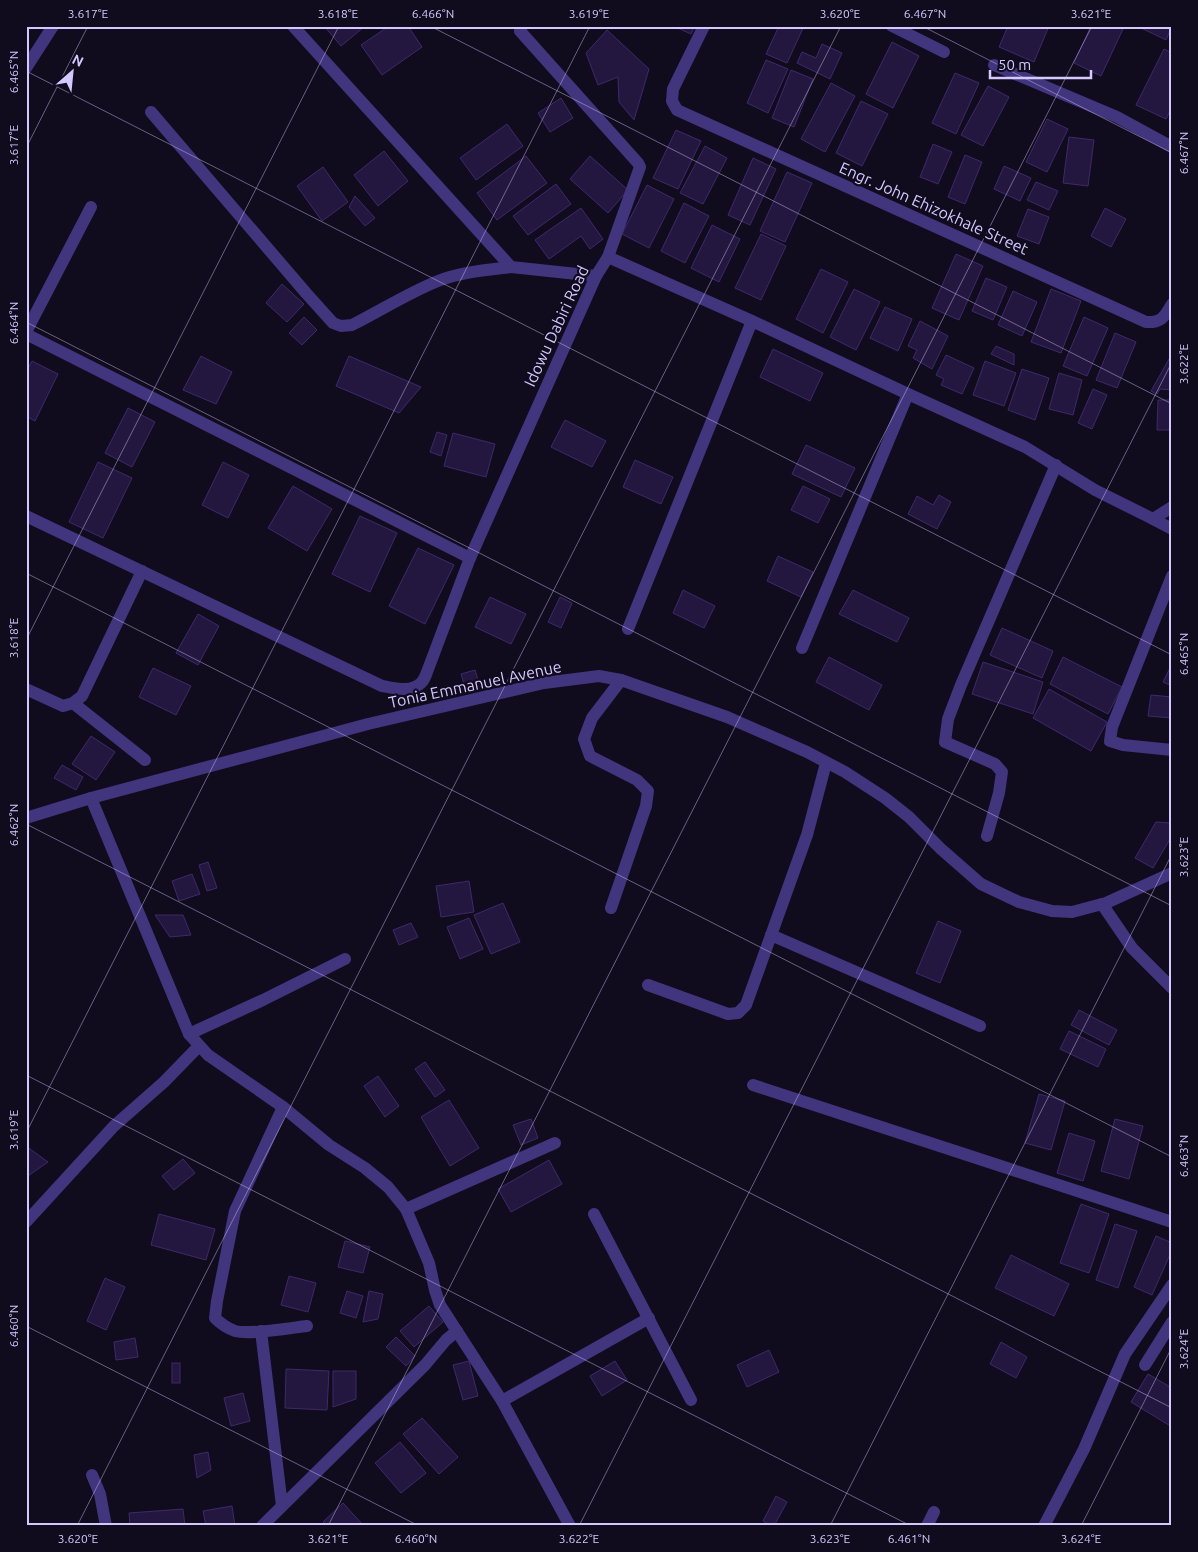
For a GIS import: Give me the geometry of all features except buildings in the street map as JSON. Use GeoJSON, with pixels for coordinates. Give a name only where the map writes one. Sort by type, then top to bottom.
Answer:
{"type":"FeatureCollection","features":[{"type":"Feature","properties":{"kind":"street"},"geometry":{"type":"LineString","coordinates":[[26,68],[53,26]]}},
{"type":"Feature","properties":{"kind":"street"},"geometry":{"type":"LineString","coordinates":[[293,26],[511,267]]}},
{"type":"Feature","properties":{"kind":"street","name":"Engr. John Ehizokhale Street"},"geometry":{"type":"LineString","coordinates":[[704,26],[673,89],[672,101],[677,110],[1146,322],[1155,322],[1162,319],[1172,304]]}},
{"type":"Feature","properties":{"kind":"street"},"geometry":{"type":"LineString","coordinates":[[892,26],[944,52]]}},
{"type":"Feature","properties":{"kind":"street","name":"Idowu Dabiri Road"},"geometry":{"type":"LineString","coordinates":[[142,571],[382,686],[398,689],[410,688],[421,682],[427,672],[470,558],[596,276],[608,257],[640,167],[519,28]]}},
{"type":"Feature","properties":{"kind":"street"},"geometry":{"type":"LineString","coordinates":[[994,64],[1117,117],[1172,147]]}},
{"type":"Feature","properties":{"kind":"street"},"geometry":{"type":"LineString","coordinates":[[151,112],[306,293],[333,323],[341,326],[352,325],[418,290],[440,280],[465,273],[511,267],[596,276]]}},
{"type":"Feature","properties":{"kind":"street"},"geometry":{"type":"LineString","coordinates":[[91,206],[26,333],[470,558]]}},
{"type":"Feature","properties":{"kind":"street"},"geometry":{"type":"LineString","coordinates":[[608,257],[1025,447],[1095,490],[1172,529]]}},
{"type":"Feature","properties":{"kind":"street"},"geometry":{"type":"LineString","coordinates":[[628,629],[752,321]]}},
{"type":"Feature","properties":{"kind":"street"},"geometry":{"type":"LineString","coordinates":[[802,648],[908,394]]}},
{"type":"Feature","properties":{"kind":"street"},"geometry":{"type":"LineString","coordinates":[[988,836],[999,793],[1002,772],[995,764],[945,742],[948,719],[960,685],[1056,465]]}},
{"type":"Feature","properties":{"kind":"street"},"geometry":{"type":"LineString","coordinates":[[1153,519],[1172,507]]}},
{"type":"Feature","properties":{"kind":"street"},"geometry":{"type":"LineString","coordinates":[[26,516],[142,571],[82,696],[73,704],[62,706],[26,689]]}},
{"type":"Feature","properties":{"kind":"street"},"geometry":{"type":"LineString","coordinates":[[1172,576],[1167,602],[1112,727],[1110,741],[1124,745],[1172,750]]}},
{"type":"Feature","properties":{"kind":"street","name":"Tonia Emmanuel Avenue"},"geometry":{"type":"LineString","coordinates":[[26,818],[91,798],[368,724],[544,683],[599,676],[621,680],[727,717],[807,752],[845,772],[885,798],[909,817],[940,849],[981,884],[1019,902],[1052,911],[1072,912],[1102,904],[1172,873]]}},
{"type":"Feature","properties":{"kind":"street"},"geometry":{"type":"LineString","coordinates":[[611,908],[646,806],[648,791],[637,780],[590,756],[584,739],[592,718],[621,680]]}},
{"type":"Feature","properties":{"kind":"street"},"geometry":{"type":"LineString","coordinates":[[73,704],[146,760]]}},
{"type":"Feature","properties":{"kind":"street"},"geometry":{"type":"LineString","coordinates":[[648,985],[728,1014],[738,1013],[746,1005],[807,835],[826,763]]}},
{"type":"Feature","properties":{"kind":"street"},"geometry":{"type":"LineString","coordinates":[[91,798],[188,1034],[208,1055],[283,1107],[329,1145],[365,1168],[388,1187],[406,1208],[429,1263],[440,1305],[502,1401],[570,1526]]}},
{"type":"Feature","properties":{"kind":"street"},"geometry":{"type":"LineString","coordinates":[[1102,904],[1132,948],[1172,988]]}},
{"type":"Feature","properties":{"kind":"street"},"geometry":{"type":"LineString","coordinates":[[772,935],[980,1026]]}},
{"type":"Feature","properties":{"kind":"street"},"geometry":{"type":"LineString","coordinates":[[188,1034],[263,1000],[345,958]]}},
{"type":"Feature","properties":{"kind":"street"},"geometry":{"type":"LineString","coordinates":[[26,1222],[114,1126],[164,1082],[199,1046]]}},
{"type":"Feature","properties":{"kind":"street"},"geometry":{"type":"LineString","coordinates":[[753,1085],[1172,1222]]}},
{"type":"Feature","properties":{"kind":"street"},"geometry":{"type":"LineString","coordinates":[[283,1107],[235,1211],[215,1318],[222,1325],[237,1331],[261,1331],[307,1326]]}},
{"type":"Feature","properties":{"kind":"street"},"geometry":{"type":"LineString","coordinates":[[406,1208],[556,1143]]}},
{"type":"Feature","properties":{"kind":"street"},"geometry":{"type":"LineString","coordinates":[[594,1214],[691,1400]]}},
{"type":"Feature","properties":{"kind":"street"},"geometry":{"type":"LineString","coordinates":[[1044,1526],[1084,1449],[1126,1354],[1172,1285]]}},
{"type":"Feature","properties":{"kind":"street"},"geometry":{"type":"LineString","coordinates":[[502,1401],[649,1318]]}},
{"type":"Feature","properties":{"kind":"street"},"geometry":{"type":"LineString","coordinates":[[1145,1365],[1172,1322]]}},
{"type":"Feature","properties":{"kind":"street"},"geometry":{"type":"LineString","coordinates":[[261,1331],[282,1506]]}},
{"type":"Feature","properties":{"kind":"street"},"geometry":{"type":"LineString","coordinates":[[262,1526],[457,1331]]}},
{"type":"Feature","properties":{"kind":"street"},"geometry":{"type":"LineString","coordinates":[[92,1475],[100,1494],[106,1526]]}},
{"type":"Feature","properties":{"kind":"street"},"geometry":{"type":"LineString","coordinates":[[927,1526],[934,1512]]}}]}
